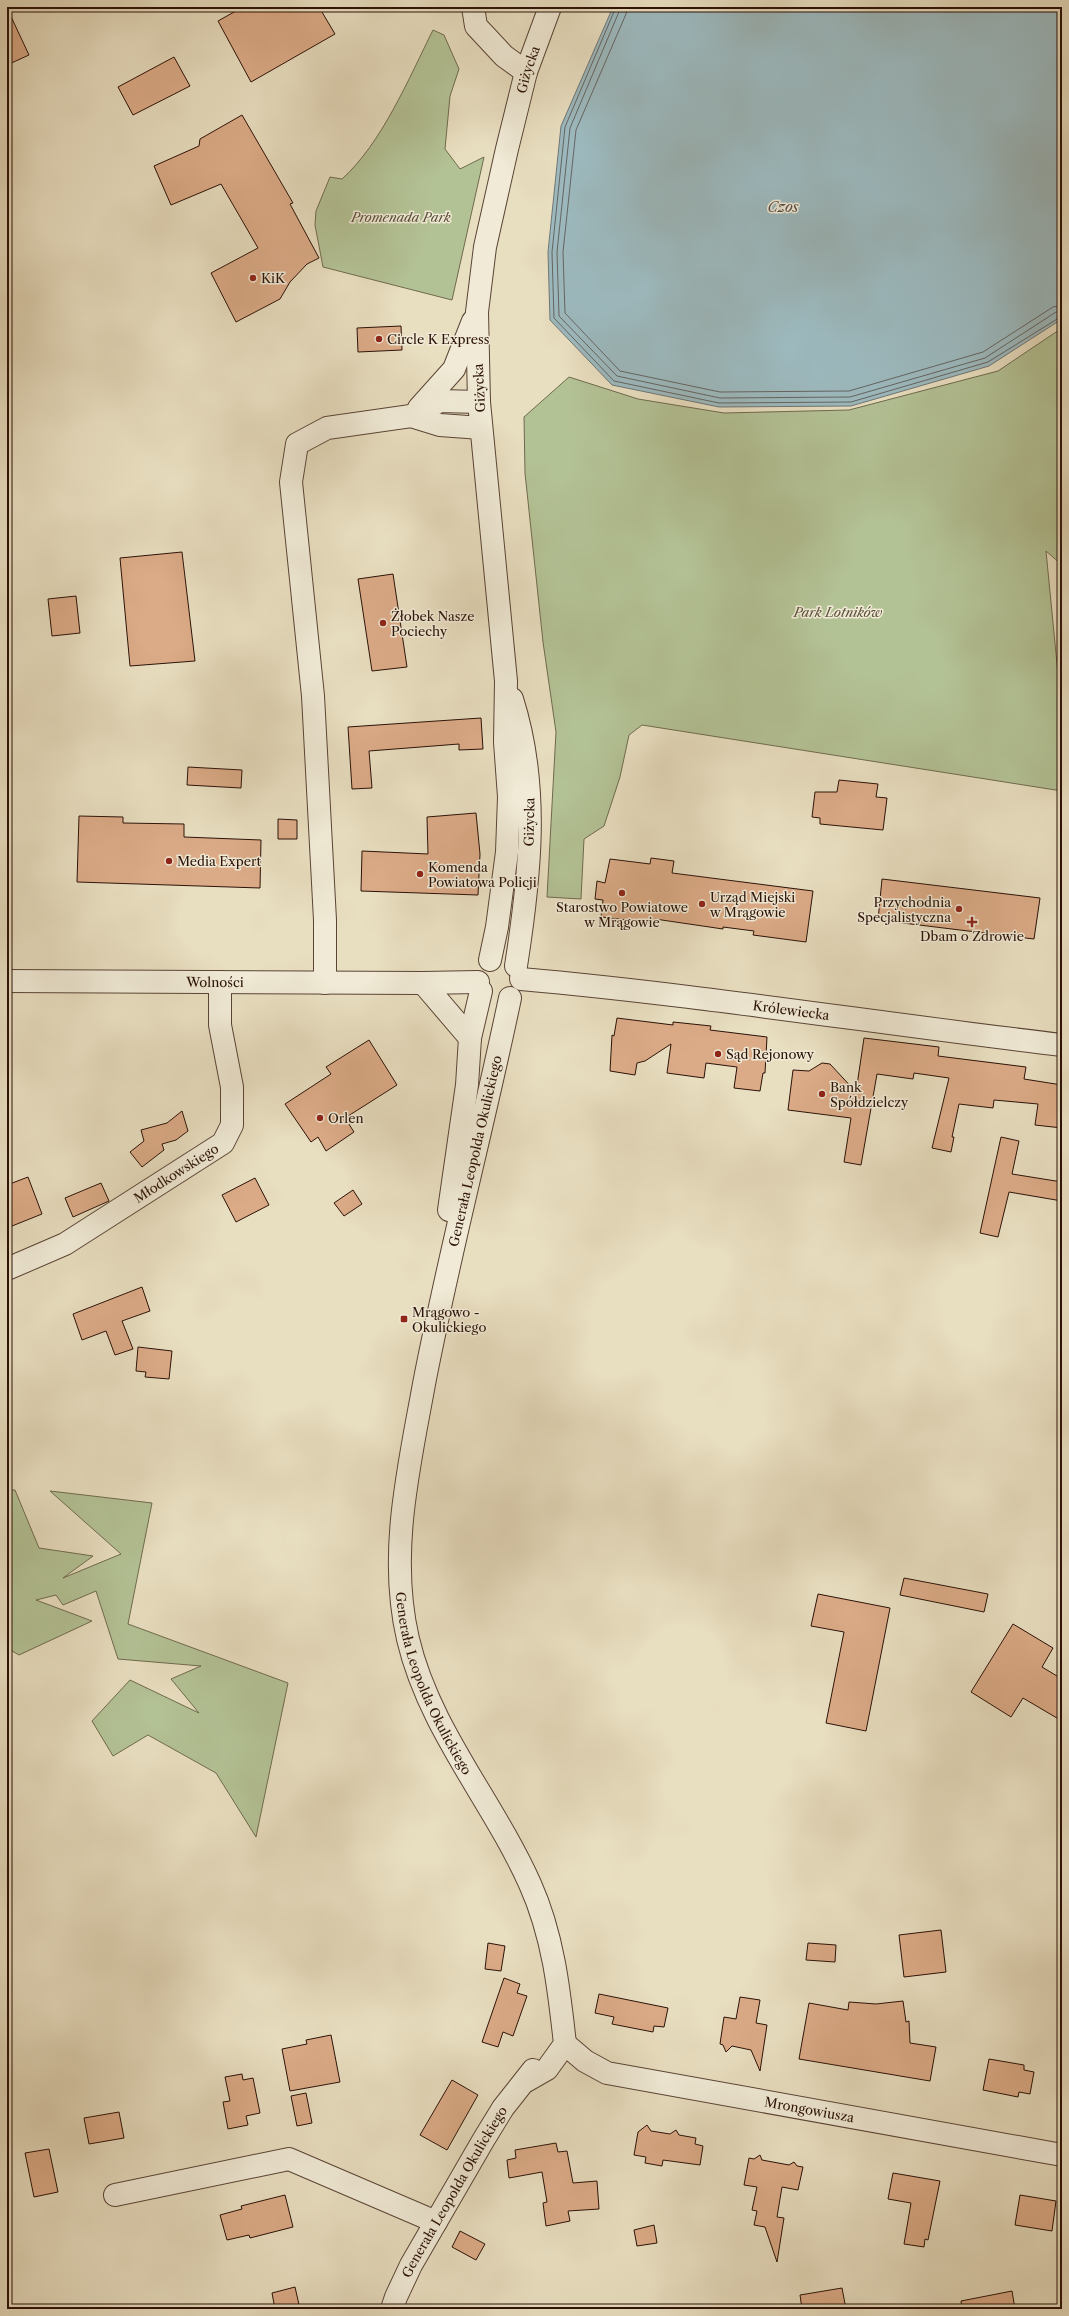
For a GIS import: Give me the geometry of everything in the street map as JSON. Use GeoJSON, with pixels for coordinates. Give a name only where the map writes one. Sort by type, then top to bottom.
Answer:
{"type":"FeatureCollection","features":[{"type":"Feature","properties":{"kind":"street"},"geometry":{"type":"LineString","coordinates":[[473,7],[476,26],[504,56],[526,72]]}},
{"type":"Feature","properties":{"kind":"street","name":"Giżycka"},"geometry":{"type":"LineString","coordinates":[[490,960],[497,927],[507,852],[509,798],[506,742],[506,681],[481,428],[477,312],[486,247],[526,72],[550,7]]}},
{"type":"Feature","properties":{"kind":"street"},"geometry":{"type":"LineString","coordinates":[[411,416],[454,370],[477,312]]}},
{"type":"Feature","properties":{"kind":"street"},"geometry":{"type":"LineString","coordinates":[[325,983],[325,920],[313,696],[292,482],[296,444],[327,428],[411,416],[440,401],[479,402]]}},
{"type":"Feature","properties":{"kind":"street"},"geometry":{"type":"LineString","coordinates":[[411,416],[440,425],[481,428]]}},
{"type":"Feature","properties":{"kind":"street","name":"Giżycka"},"geometry":{"type":"LineString","coordinates":[[506,681],[522,732],[529,783],[532,823],[523,969]]}},
{"type":"Feature","properties":{"kind":"street"},"geometry":{"type":"LineString","coordinates":[[490,960],[507,960],[523,969],[519,986],[510,998],[504,1000],[491,999],[480,987],[481,969],[490,960]]}},
{"type":"Feature","properties":{"kind":"street","name":"Królewiecka"},"geometry":{"type":"LineString","coordinates":[[523,969],[1062,1045]]}},
{"type":"Feature","properties":{"kind":"street","name":"Wolności"},"geometry":{"type":"LineString","coordinates":[[7,981],[423,983],[480,987]]}},
{"type":"Feature","properties":{"kind":"street","name":"Młodkowskiego"},"geometry":{"type":"LineString","coordinates":[[7,1268],[65,1244],[223,1143],[232,1125],[232,1087],[220,1025],[220,982]]}},
{"type":"Feature","properties":{"kind":"street"},"geometry":{"type":"LineString","coordinates":[[423,983],[470,1038]]}},
{"type":"Feature","properties":{"kind":"street","name":"Generała Leopolda Okulickiego"},"geometry":{"type":"LineString","coordinates":[[440,1305],[450,1197],[467,1085],[470,1038],[480,987]]}},
{"type":"Feature","properties":{"kind":"street","name":"Generała Leopolda Okulickiego"},"geometry":{"type":"LineString","coordinates":[[392,2309],[396,2297],[412,2265],[503,2108],[526,2081],[547,2069],[565,2044],[554,1959],[548,1933],[530,1884],[508,1840],[437,1716],[424,1689],[408,1639],[400,1588],[399,1564],[403,1503],[440,1305],[510,998]]}},
{"type":"Feature","properties":{"kind":"street","name":"Mrongowiusza"},"geometry":{"type":"LineString","coordinates":[[565,2044],[585,2061],[614,2074],[1062,2155]]}},
{"type":"Feature","properties":{"kind":"street"},"geometry":{"type":"LineString","coordinates":[[116,2195],[289,2160],[436,2222]]}},
{"type":"Feature","properties":{"kind":"green space","name":"Promenada Park"},"geometry":{"type":"Polygon","coordinates":[[[433,30],[444,35],[459,69],[450,96],[445,149],[460,169],[484,157],[452,300],[323,267],[315,225],[316,211],[330,177],[342,179],[370,147],[394,109],[433,30]]]}},
{"type":"Feature","properties":{"kind":"green space","name":"Park Lotników"},"geometry":{"type":"Polygon","coordinates":[[[1062,328],[1062,565],[1046,551],[1062,715],[1062,791],[642,725],[629,735],[620,777],[604,826],[584,839],[581,899],[547,897],[556,732],[543,642],[525,473],[524,417],[569,377],[638,399],[724,413],[849,410],[998,371],[1062,328]]]}},
{"type":"Feature","properties":{"kind":"green space"},"geometry":{"type":"Polygon","coordinates":[[[7,1490],[15,1490],[39,1548],[93,1556],[63,1578],[121,1554],[50,1491],[152,1503],[128,1624],[288,1683],[256,1837],[216,1773],[148,1735],[113,1756],[92,1721],[130,1680],[199,1713],[171,1679],[201,1666],[118,1659],[96,1591],[63,1605],[56,1595],[36,1600],[92,1621],[19,1655],[7,1648],[7,1490]]]}},
{"type":"Feature","properties":{"kind":"water","name":"Czos"},"geometry":{"type":"Polygon","coordinates":[[[613,7],[1062,7],[1062,319],[989,366],[851,406],[719,407],[612,385],[550,320],[548,252],[561,126],[613,7]]]}},
{"type":"Feature","properties":{"kind":"building"},"geometry":{"type":"Polygon","coordinates":[[[243,7],[319,7],[335,34],[251,82],[218,21],[243,7]]]}},
{"type":"Feature","properties":{"kind":"building"},"geometry":{"type":"Polygon","coordinates":[[[7,8],[29,55],[7,65],[7,8]]]}},
{"type":"Feature","properties":{"kind":"building"},"geometry":{"type":"Polygon","coordinates":[[[174,57],[190,86],[133,115],[118,87],[174,57]]]}},
{"type":"Feature","properties":{"kind":"building"},"geometry":{"type":"Polygon","coordinates":[[[242,115],[293,203],[290,204],[319,258],[307,264],[290,282],[280,299],[236,322],[211,273],[258,248],[221,184],[171,205],[154,166],[199,146],[200,139],[242,115]]]}},
{"type":"Feature","properties":{"kind":"building","name":"Circle K Express"},"geometry":{"type":"Polygon","coordinates":[[[401,326],[402,350],[358,352],[357,328],[401,326]]]}},
{"type":"Feature","properties":{"kind":"building"},"geometry":{"type":"Polygon","coordinates":[[[182,552],[195,661],[130,666],[120,558],[182,552]]]}},
{"type":"Feature","properties":{"kind":"building"},"geometry":{"type":"Polygon","coordinates":[[[393,574],[407,667],[372,671],[358,579],[393,574]]]}},
{"type":"Feature","properties":{"kind":"building"},"geometry":{"type":"Polygon","coordinates":[[[76,596],[80,633],[52,636],[48,599],[76,596]]]}},
{"type":"Feature","properties":{"kind":"building"},"geometry":{"type":"Polygon","coordinates":[[[481,718],[483,749],[459,750],[459,744],[369,751],[372,788],[352,789],[348,727],[481,718]]]}},
{"type":"Feature","properties":{"kind":"building"},"geometry":{"type":"Polygon","coordinates":[[[188,767],[242,770],[241,788],[187,785],[188,767]]]}},
{"type":"Feature","properties":{"kind":"building"},"geometry":{"type":"Polygon","coordinates":[[[839,780],[878,784],[876,797],[887,798],[883,830],[820,824],[820,818],[812,817],[815,792],[837,792],[839,780]]]}},
{"type":"Feature","properties":{"kind":"building","name":"Komenda Powiatowa Policji"},"geometry":{"type":"Polygon","coordinates":[[[476,813],[480,854],[478,895],[361,891],[362,851],[428,854],[427,817],[476,813]]]}},
{"type":"Feature","properties":{"kind":"building","name":"Media Expert"},"geometry":{"type":"Polygon","coordinates":[[[79,816],[123,817],[123,823],[184,824],[184,837],[261,840],[260,888],[77,882],[79,816]]]}},
{"type":"Feature","properties":{"kind":"building"},"geometry":{"type":"Polygon","coordinates":[[[278,819],[297,820],[297,839],[278,839],[278,819]]]}},
{"type":"Feature","properties":{"kind":"building"},"geometry":{"type":"Polygon","coordinates":[[[651,858],[674,861],[672,873],[813,891],[806,942],[753,935],[754,931],[723,927],[723,929],[655,919],[654,923],[601,917],[603,900],[595,899],[597,881],[605,883],[610,859],[650,864],[651,858]]]}},
{"type":"Feature","properties":{"kind":"building","name":"Przychodnia Specjalistyczna"},"geometry":{"type":"Polygon","coordinates":[[[882,879],[1040,898],[1034,939],[878,920],[882,879]]]}},
{"type":"Feature","properties":{"kind":"building","name":"Sąd Rejonowy"},"geometry":{"type":"Polygon","coordinates":[[[617,1018],[673,1025],[673,1022],[711,1026],[710,1030],[767,1037],[765,1073],[763,1073],[760,1091],[734,1088],[737,1067],[706,1063],[704,1078],[667,1073],[671,1044],[645,1061],[637,1063],[635,1075],[610,1071],[612,1035],[614,1036],[617,1018]]]}},
{"type":"Feature","properties":{"kind":"building"},"geometry":{"type":"Polygon","coordinates":[[[864,1038],[939,1047],[938,1056],[1026,1067],[1024,1079],[1062,1085],[1062,1128],[1035,1125],[1038,1104],[994,1100],[993,1108],[959,1104],[952,1137],[954,1137],[951,1152],[932,1148],[949,1078],[914,1073],[913,1079],[877,1074],[861,1165],[844,1162],[851,1118],[788,1110],[793,1070],[809,1071],[822,1063],[830,1064],[856,1092],[864,1038]]]}},
{"type":"Feature","properties":{"kind":"building"},"geometry":{"type":"Polygon","coordinates":[[[369,1040],[397,1085],[345,1118],[354,1132],[326,1151],[318,1137],[311,1142],[285,1104],[331,1074],[326,1067],[369,1040]]]}},
{"type":"Feature","properties":{"kind":"building"},"geometry":{"type":"Polygon","coordinates":[[[182,1111],[188,1131],[176,1140],[162,1144],[164,1150],[142,1167],[130,1152],[144,1141],[141,1130],[167,1123],[182,1111]]]}},
{"type":"Feature","properties":{"kind":"building"},"geometry":{"type":"Polygon","coordinates":[[[1001,1137],[1019,1141],[1012,1174],[1062,1182],[1062,1201],[1009,1192],[998,1237],[980,1233],[1001,1137]]]}},
{"type":"Feature","properties":{"kind":"building"},"geometry":{"type":"Polygon","coordinates":[[[28,1177],[42,1214],[7,1228],[7,1185],[28,1177]]]}},
{"type":"Feature","properties":{"kind":"building"},"geometry":{"type":"Polygon","coordinates":[[[255,1178],[269,1205],[236,1222],[222,1195],[255,1178]]]}},
{"type":"Feature","properties":{"kind":"building"},"geometry":{"type":"Polygon","coordinates":[[[101,1183],[109,1201],[73,1217],[65,1198],[101,1183]]]}},
{"type":"Feature","properties":{"kind":"building"},"geometry":{"type":"Polygon","coordinates":[[[353,1190],[362,1204],[344,1216],[334,1203],[353,1190]]]}},
{"type":"Feature","properties":{"kind":"building"},"geometry":{"type":"Polygon","coordinates":[[[142,1287],[150,1311],[122,1321],[133,1349],[115,1355],[106,1331],[82,1340],[73,1314],[142,1287]]]}},
{"type":"Feature","properties":{"kind":"building"},"geometry":{"type":"Polygon","coordinates":[[[138,1347],[172,1351],[169,1379],[145,1377],[146,1372],[136,1371],[138,1347]]]}},
{"type":"Feature","properties":{"kind":"building"},"geometry":{"type":"Polygon","coordinates":[[[904,1578],[988,1594],[984,1612],[900,1595],[904,1578]]]}},
{"type":"Feature","properties":{"kind":"building"},"geometry":{"type":"Polygon","coordinates":[[[818,1594],[890,1608],[866,1731],[826,1723],[844,1632],[811,1626],[818,1594]]]}},
{"type":"Feature","properties":{"kind":"building"},"geometry":{"type":"Polygon","coordinates":[[[1013,1624],[1053,1648],[1042,1667],[1062,1679],[1062,1721],[1023,1698],[1011,1717],[971,1692],[1013,1624]]]}},
{"type":"Feature","properties":{"kind":"building"},"geometry":{"type":"Polygon","coordinates":[[[941,1930],[946,1972],[904,1977],[899,1935],[941,1930]]]}},
{"type":"Feature","properties":{"kind":"building"},"geometry":{"type":"Polygon","coordinates":[[[488,1943],[505,1946],[501,1971],[485,1969],[488,1943]]]}},
{"type":"Feature","properties":{"kind":"building"},"geometry":{"type":"Polygon","coordinates":[[[808,1943],[836,1945],[835,1962],[806,1960],[808,1943]]]}},
{"type":"Feature","properties":{"kind":"building"},"geometry":{"type":"Polygon","coordinates":[[[504,1978],[520,1984],[517,1993],[527,1996],[513,2036],[503,2032],[498,2047],[482,2042],[504,1978]]]}},
{"type":"Feature","properties":{"kind":"building"},"geometry":{"type":"Polygon","coordinates":[[[599,1994],[668,2008],[664,2027],[654,2026],[653,2032],[612,2024],[614,2017],[595,2013],[599,1994]]]}},
{"type":"Feature","properties":{"kind":"building"},"geometry":{"type":"Polygon","coordinates":[[[740,1997],[760,2000],[756,2023],[767,2025],[760,2071],[751,2050],[732,2046],[726,2052],[723,2045],[720,2044],[724,2017],[736,2019],[740,1997]]]}},
{"type":"Feature","properties":{"kind":"building"},"geometry":{"type":"Polygon","coordinates":[[[903,2001],[906,2022],[909,2021],[910,2043],[936,2047],[930,2081],[799,2059],[809,2003],[848,2010],[849,2002],[876,2004],[903,2001]]]}},
{"type":"Feature","properties":{"kind":"building"},"geometry":{"type":"Polygon","coordinates":[[[331,2035],[340,2082],[290,2091],[282,2049],[307,2044],[306,2040],[331,2035]]]}},
{"type":"Feature","properties":{"kind":"building"},"geometry":{"type":"Polygon","coordinates":[[[989,2059],[1024,2065],[1024,2070],[1034,2072],[1030,2094],[1019,2092],[1018,2097],[983,2090],[989,2059]]]}},
{"type":"Feature","properties":{"kind":"building"},"geometry":{"type":"Polygon","coordinates":[[[242,2074],[243,2080],[253,2078],[260,2113],[246,2116],[248,2125],[228,2129],[223,2102],[230,2101],[225,2077],[242,2074]]]}},
{"type":"Feature","properties":{"kind":"building"},"geometry":{"type":"Polygon","coordinates":[[[452,2080],[478,2095],[447,2150],[420,2135],[452,2080]]]}},
{"type":"Feature","properties":{"kind":"building"},"geometry":{"type":"Polygon","coordinates":[[[306,2093],[312,2123],[297,2126],[291,2096],[306,2093]]]}},
{"type":"Feature","properties":{"kind":"building"},"geometry":{"type":"Polygon","coordinates":[[[119,2112],[124,2138],[89,2144],[84,2118],[119,2112]]]}},
{"type":"Feature","properties":{"kind":"building"},"geometry":{"type":"Polygon","coordinates":[[[647,2125],[651,2131],[670,2134],[676,2130],[679,2135],[696,2138],[695,2144],[703,2146],[700,2165],[663,2160],[662,2166],[645,2163],[646,2157],[634,2155],[638,2132],[647,2125]]]}},
{"type":"Feature","properties":{"kind":"building"},"geometry":{"type":"Polygon","coordinates":[[[556,2143],[558,2152],[567,2151],[573,2183],[597,2181],[599,2209],[568,2211],[570,2221],[546,2226],[543,2203],[547,2202],[542,2172],[509,2178],[507,2160],[516,2158],[515,2150],[556,2143]]]}},
{"type":"Feature","properties":{"kind":"building"},"geometry":{"type":"Polygon","coordinates":[[[49,2149],[58,2192],[34,2197],[25,2153],[49,2149]]]}},
{"type":"Feature","properties":{"kind":"building"},"geometry":{"type":"Polygon","coordinates":[[[760,2155],[762,2160],[789,2165],[794,2162],[797,2166],[803,2167],[798,2190],[782,2187],[777,2217],[784,2218],[777,2262],[765,2227],[754,2225],[757,2211],[752,2210],[757,2187],[744,2185],[749,2158],[754,2159],[760,2155]]]}},
{"type":"Feature","properties":{"kind":"building"},"geometry":{"type":"Polygon","coordinates":[[[893,2173],[940,2181],[928,2240],[925,2239],[924,2247],[904,2244],[911,2203],[888,2199],[893,2173]]]}},
{"type":"Feature","properties":{"kind":"building"},"geometry":{"type":"Polygon","coordinates":[[[285,2195],[293,2227],[250,2238],[249,2235],[227,2240],[220,2215],[242,2209],[241,2206],[285,2195]]]}},
{"type":"Feature","properties":{"kind":"building"},"geometry":{"type":"Polygon","coordinates":[[[1020,2195],[1056,2201],[1052,2231],[1015,2225],[1020,2195]]]}},
{"type":"Feature","properties":{"kind":"building"},"geometry":{"type":"Polygon","coordinates":[[[654,2225],[657,2243],[637,2246],[634,2230],[654,2225]]]}},
{"type":"Feature","properties":{"kind":"building"},"geometry":{"type":"Polygon","coordinates":[[[460,2231],[485,2244],[476,2260],[452,2247],[460,2231]]]}},
{"type":"Feature","properties":{"kind":"building"},"geometry":{"type":"Polygon","coordinates":[[[295,2287],[300,2309],[275,2309],[272,2293],[295,2287]]]}},
{"type":"Feature","properties":{"kind":"building"},"geometry":{"type":"Polygon","coordinates":[[[842,2288],[846,2309],[802,2309],[800,2295],[842,2288]]]}},
{"type":"Feature","properties":{"kind":"building"},"geometry":{"type":"Polygon","coordinates":[[[1012,2291],[1015,2309],[962,2309],[961,2301],[1012,2291]]]}},
{"type":"Feature","properties":{"kind":"place","name":"KiK"},"geometry":{"type":"Point","coordinates":[253,278]}},
{"type":"Feature","properties":{"kind":"place","name":"Circle K Express"},"geometry":{"type":"Point","coordinates":[379,339]}},
{"type":"Feature","properties":{"kind":"place","name":"Żłobek Nasze Pociechy"},"geometry":{"type":"Point","coordinates":[383,623]}},
{"type":"Feature","properties":{"kind":"place","name":"Media Expert"},"geometry":{"type":"Point","coordinates":[169,861]}},
{"type":"Feature","properties":{"kind":"place","name":"Komenda Powiatowa Policji"},"geometry":{"type":"Point","coordinates":[420,874]}},
{"type":"Feature","properties":{"kind":"place","name":"Starostwo Powiatowe w Mrągowie"},"geometry":{"type":"Point","coordinates":[622,893]}},
{"type":"Feature","properties":{"kind":"place","name":"Urząd Miejski w Mrągowie"},"geometry":{"type":"Point","coordinates":[702,904]}},
{"type":"Feature","properties":{"kind":"place","name":"Przychodnia Specjalistyczna"},"geometry":{"type":"Point","coordinates":[959,909]}},
{"type":"Feature","properties":{"kind":"place","name":"Dbam o Zdrowie"},"geometry":{"type":"Point","coordinates":[972,922]}},
{"type":"Feature","properties":{"kind":"place","name":"Sąd Rejonowy"},"geometry":{"type":"Point","coordinates":[718,1054]}},
{"type":"Feature","properties":{"kind":"place","name":"Bank Spółdzielczy"},"geometry":{"type":"Point","coordinates":[822,1094]}},
{"type":"Feature","properties":{"kind":"place","name":"Orlen"},"geometry":{"type":"Point","coordinates":[320,1118]}},
{"type":"Feature","properties":{"kind":"place","name":"Mrągowo - Okulickiego"},"geometry":{"type":"Point","coordinates":[404,1319]}}]}
